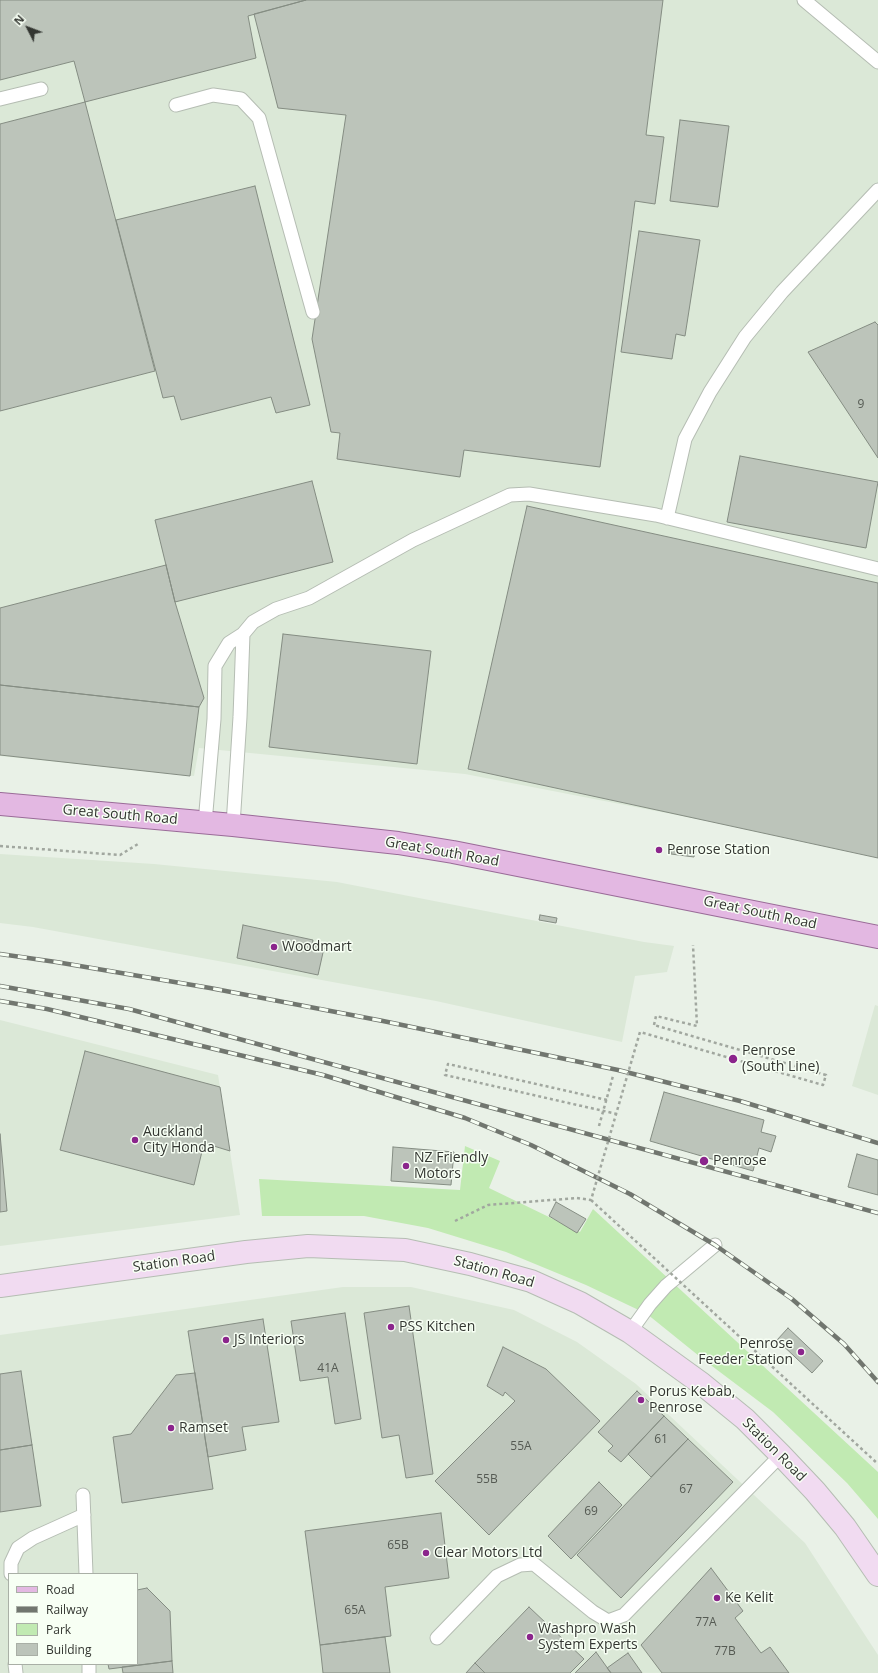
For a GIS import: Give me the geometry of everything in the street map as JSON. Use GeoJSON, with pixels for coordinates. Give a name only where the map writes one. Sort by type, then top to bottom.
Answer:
{"type":"FeatureCollection","features":[{"type":"Feature","properties":{"kind":"main road","name":"Great South Road"},"geometry":{"type":"LineString","coordinates":[[0,804],[233,825],[398,843],[453,852],[878,937]]}},
{"type":"Feature","properties":{"kind":"main road","name":"Station Road"},"geometry":{"type":"LineString","coordinates":[[0,1286],[246,1252],[308,1246],[406,1250],[470,1264],[532,1281],[580,1303],[630,1332],[702,1384],[745,1419],[781,1455],[845,1527],[878,1575]]}},
{"type":"Feature","properties":{"kind":"lane"},"geometry":{"type":"LineString","coordinates":[[804,0],[878,62]]}},
{"type":"Feature","properties":{"kind":"lane"},"geometry":{"type":"LineString","coordinates":[[0,99],[41,89]]}},
{"type":"Feature","properties":{"kind":"lane"},"geometry":{"type":"LineString","coordinates":[[176,105],[213,95],[241,99],[259,118],[313,312]]}},
{"type":"Feature","properties":{"kind":"lane"},"geometry":{"type":"LineString","coordinates":[[667,518],[685,439],[710,392],[745,337],[782,292],[878,190]]}},
{"type":"Feature","properties":{"kind":"lane"},"geometry":{"type":"LineString","coordinates":[[205,823],[214,719],[214,666],[229,643],[244,634],[253,622],[276,609],[309,598],[413,540],[510,495],[529,494],[667,518],[878,569]]}},
{"type":"Feature","properties":{"kind":"lane"},"geometry":{"type":"LineString","coordinates":[[233,825],[244,634]]}},
{"type":"Feature","properties":{"kind":"lane"},"geometry":{"type":"LineString","coordinates":[[630,1332],[650,1304],[666,1286],[715,1245]]}},
{"type":"Feature","properties":{"kind":"lane"},"geometry":{"type":"LineString","coordinates":[[436,1638],[497,1576],[520,1565],[534,1564],[593,1612],[608,1621],[624,1615],[781,1455]]}},
{"type":"Feature","properties":{"kind":"lane"},"geometry":{"type":"LineString","coordinates":[[83,1495],[86,1573]]}},
{"type":"Feature","properties":{"kind":"lane"},"geometry":{"type":"LineString","coordinates":[[11,1573],[11,1562],[18,1548],[33,1538],[84,1515]]}},
{"type":"Feature","properties":{"kind":"path"},"geometry":{"type":"LineString","coordinates":[[0,846],[120,855],[127,851]]}},
{"type":"Feature","properties":{"kind":"path"},"geometry":{"type":"LineString","coordinates":[[591,1200],[640,1032],[823,1085],[826,1075],[654,1025],[656,1016],[697,1026],[693,945]]}},
{"type":"Feature","properties":{"kind":"path"},"geometry":{"type":"LineString","coordinates":[[607,1100],[448,1064],[445,1075],[617,1114]]}},
{"type":"Feature","properties":{"kind":"path"},"geometry":{"type":"LineString","coordinates":[[599,1126],[613,1076]]}},
{"type":"Feature","properties":{"kind":"path"},"geometry":{"type":"LineString","coordinates":[[455,1221],[488,1205],[577,1198],[591,1200],[878,1464]]}},
{"type":"Feature","properties":{"kind":"shaded area"},"geometry":{"type":"Polygon","coordinates":[[[0,0],[878,0],[878,854],[465,774],[199,748],[194,776],[0,756],[0,0]]]}},
{"type":"Feature","properties":{"kind":"shaded area"},"geometry":{"type":"Polygon","coordinates":[[[0,854],[154,864],[337,882],[644,942],[674,946],[667,972],[635,976],[622,1042],[436,1001],[33,927],[0,923],[0,854]]]}},
{"type":"Feature","properties":{"kind":"shaded area"},"geometry":{"type":"Polygon","coordinates":[[[875,1005],[878,1006],[878,1095],[852,1086],[875,1005]]]}},
{"type":"Feature","properties":{"kind":"shaded area"},"geometry":{"type":"Polygon","coordinates":[[[0,1020],[218,1075],[240,1215],[0,1246],[0,1020]]]}},
{"type":"Feature","properties":{"kind":"shaded area"},"geometry":{"type":"Polygon","coordinates":[[[343,1287],[411,1287],[514,1310],[577,1342],[636,1384],[805,1543],[878,1655],[878,1673],[0,1673],[0,1335],[343,1287]]]}},
{"type":"Feature","properties":{"kind":"green space"},"geometry":{"type":"Polygon","coordinates":[[[465,1146],[500,1161],[489,1188],[580,1232],[593,1209],[878,1472],[878,1519],[847,1483],[773,1412],[704,1360],[647,1314],[586,1285],[506,1252],[428,1228],[364,1216],[262,1216],[259,1179],[460,1190],[465,1146]]]}},
{"type":"Feature","properties":{"kind":"building"},"geometry":{"type":"Polygon","coordinates":[[[0,0],[306,0],[248,16],[256,58],[85,102],[74,61],[0,80],[0,0]]]}},
{"type":"Feature","properties":{"kind":"building"},"geometry":{"type":"Polygon","coordinates":[[[306,0],[663,0],[646,135],[664,137],[655,204],[635,201],[600,467],[464,450],[460,477],[337,459],[340,433],[331,432],[312,339],[346,115],[278,108],[254,14],[306,0]]]}},
{"type":"Feature","properties":{"kind":"building"},"geometry":{"type":"Polygon","coordinates":[[[85,102],[155,371],[0,411],[0,124],[85,102]]]}},
{"type":"Feature","properties":{"kind":"building"},"geometry":{"type":"Polygon","coordinates":[[[680,120],[729,126],[718,207],[670,201],[680,120]]]}},
{"type":"Feature","properties":{"kind":"building"},"geometry":{"type":"Polygon","coordinates":[[[255,186],[310,405],[276,413],[271,397],[181,420],[174,396],[163,398],[116,220],[255,186]]]}},
{"type":"Feature","properties":{"kind":"building"},"geometry":{"type":"Polygon","coordinates":[[[639,231],[700,240],[685,336],[676,334],[672,359],[621,352],[639,231]]]}},
{"type":"Feature","properties":{"kind":"building"},"geometry":{"type":"Polygon","coordinates":[[[875,322],[878,325],[878,458],[808,352],[875,322]]]}},
{"type":"Feature","properties":{"kind":"building"},"geometry":{"type":"Polygon","coordinates":[[[740,456],[878,482],[866,548],[727,522],[740,456]]]}},
{"type":"Feature","properties":{"kind":"building"},"geometry":{"type":"Polygon","coordinates":[[[312,481],[333,562],[175,602],[155,520],[312,481]]]}},
{"type":"Feature","properties":{"kind":"building"},"geometry":{"type":"Polygon","coordinates":[[[527,506],[878,583],[878,858],[468,769],[527,506]]]}},
{"type":"Feature","properties":{"kind":"building"},"geometry":{"type":"Polygon","coordinates":[[[166,565],[175,602],[204,698],[199,707],[0,685],[0,608],[166,565]]]}},
{"type":"Feature","properties":{"kind":"building"},"geometry":{"type":"Polygon","coordinates":[[[283,634],[431,651],[417,764],[269,747],[283,634]]]}},
{"type":"Feature","properties":{"kind":"building"},"geometry":{"type":"Polygon","coordinates":[[[0,685],[199,707],[190,776],[0,755],[0,685]]]}},
{"type":"Feature","properties":{"kind":"building"},"geometry":{"type":"Polygon","coordinates":[[[672,846],[695,850],[694,857],[671,854],[672,846]]]}},
{"type":"Feature","properties":{"kind":"building"},"geometry":{"type":"Polygon","coordinates":[[[540,915],[557,918],[556,923],[539,920],[540,915]]]}},
{"type":"Feature","properties":{"kind":"building"},"geometry":{"type":"Polygon","coordinates":[[[243,925],[313,940],[312,945],[324,948],[318,975],[237,958],[243,925]]]}},
{"type":"Feature","properties":{"kind":"building"},"geometry":{"type":"Polygon","coordinates":[[[85,1051],[220,1087],[230,1151],[204,1143],[194,1185],[60,1150],[85,1051]]]}},
{"type":"Feature","properties":{"kind":"building"},"geometry":{"type":"Polygon","coordinates":[[[664,1092],[764,1120],[761,1132],[776,1136],[771,1152],[759,1148],[753,1171],[650,1141],[664,1092]]]}},
{"type":"Feature","properties":{"kind":"building"},"geometry":{"type":"Polygon","coordinates":[[[0,1134],[7,1211],[0,1212],[0,1134]]]}},
{"type":"Feature","properties":{"kind":"building"},"geometry":{"type":"Polygon","coordinates":[[[393,1147],[454,1152],[451,1185],[391,1181],[393,1147]]]}},
{"type":"Feature","properties":{"kind":"building"},"geometry":{"type":"Polygon","coordinates":[[[857,1154],[878,1160],[878,1195],[848,1187],[857,1154]]]}},
{"type":"Feature","properties":{"kind":"building"},"geometry":{"type":"Polygon","coordinates":[[[556,1202],[586,1219],[577,1233],[549,1216],[556,1202]]]}},
{"type":"Feature","properties":{"kind":"building"},"geometry":{"type":"Polygon","coordinates":[[[409,1306],[433,1474],[406,1478],[399,1435],[382,1438],[364,1313],[409,1306]]]}},
{"type":"Feature","properties":{"kind":"building"},"geometry":{"type":"Polygon","coordinates":[[[345,1313],[361,1419],[335,1424],[328,1377],[300,1381],[291,1321],[345,1313]]]}},
{"type":"Feature","properties":{"kind":"building"},"geometry":{"type":"Polygon","coordinates":[[[263,1319],[279,1422],[242,1427],[246,1450],[208,1457],[188,1331],[263,1319]]]}},
{"type":"Feature","properties":{"kind":"building","name":"Penrose Feeder Station"},"geometry":{"type":"Polygon","coordinates":[[[788,1328],[823,1361],[812,1373],[777,1340],[788,1328]]]}},
{"type":"Feature","properties":{"kind":"building"},"geometry":{"type":"Polygon","coordinates":[[[503,1347],[546,1369],[600,1421],[489,1535],[435,1481],[515,1401],[505,1392],[503,1396],[487,1386],[503,1347]]]}},
{"type":"Feature","properties":{"kind":"building"},"geometry":{"type":"Polygon","coordinates":[[[21,1371],[32,1445],[0,1450],[0,1374],[21,1371]]]}},
{"type":"Feature","properties":{"kind":"building"},"geometry":{"type":"Polygon","coordinates":[[[195,1373],[213,1489],[122,1503],[113,1437],[131,1434],[176,1375],[195,1373]]]}},
{"type":"Feature","properties":{"kind":"building"},"geometry":{"type":"Polygon","coordinates":[[[637,1391],[664,1416],[621,1462],[608,1451],[613,1446],[598,1432],[637,1391]]]}},
{"type":"Feature","properties":{"kind":"building"},"geometry":{"type":"Polygon","coordinates":[[[664,1416],[688,1439],[651,1477],[628,1454],[664,1416]]]}},
{"type":"Feature","properties":{"kind":"building"},"geometry":{"type":"Polygon","coordinates":[[[688,1439],[733,1482],[621,1598],[577,1555],[688,1439]]]}},
{"type":"Feature","properties":{"kind":"building"},"geometry":{"type":"Polygon","coordinates":[[[32,1445],[41,1506],[0,1512],[0,1450],[32,1445]]]}},
{"type":"Feature","properties":{"kind":"building"},"geometry":{"type":"Polygon","coordinates":[[[599,1482],[622,1505],[571,1559],[548,1536],[599,1482]]]}},
{"type":"Feature","properties":{"kind":"building"},"geometry":{"type":"Polygon","coordinates":[[[441,1513],[449,1578],[385,1587],[391,1636],[320,1645],[305,1531],[441,1513]]]}},
{"type":"Feature","properties":{"kind":"building"},"geometry":{"type":"Polygon","coordinates":[[[711,1568],[743,1611],[735,1618],[761,1653],[770,1647],[789,1673],[662,1673],[641,1645],[711,1568]]]}},
{"type":"Feature","properties":{"kind":"building"},"geometry":{"type":"Polygon","coordinates":[[[147,1588],[170,1611],[172,1661],[109,1669],[108,1665],[138,1665],[138,1590],[147,1588]]]}},
{"type":"Feature","properties":{"kind":"building"},"geometry":{"type":"Polygon","coordinates":[[[529,1607],[584,1659],[570,1673],[485,1673],[475,1663],[529,1607]]]}},
{"type":"Feature","properties":{"kind":"building"},"geometry":{"type":"Polygon","coordinates":[[[385,1637],[390,1673],[323,1673],[320,1645],[385,1637]]]}},
{"type":"Feature","properties":{"kind":"building"},"geometry":{"type":"Polygon","coordinates":[[[596,1652],[611,1673],[575,1673],[596,1652]]]}},
{"type":"Feature","properties":{"kind":"building"},"geometry":{"type":"Polygon","coordinates":[[[628,1653],[642,1673],[611,1673],[607,1668],[628,1653]]]}},
{"type":"Feature","properties":{"kind":"building"},"geometry":{"type":"Polygon","coordinates":[[[172,1661],[173,1673],[123,1673],[122,1667],[172,1661]]]}},
{"type":"Feature","properties":{"kind":"building"},"geometry":{"type":"Polygon","coordinates":[[[475,1663],[485,1673],[466,1673],[475,1663]]]}},
{"type":"Feature","properties":{"kind":"railway"},"geometry":{"type":"LineString","coordinates":[[0,954],[210,988],[383,1021],[618,1070],[740,1101],[878,1143]]}},
{"type":"Feature","properties":{"kind":"railway"},"geometry":{"type":"LineString","coordinates":[[0,986],[129,1009],[878,1213]]}},
{"type":"Feature","properties":{"kind":"railway"},"geometry":{"type":"LineString","coordinates":[[0,1001],[47,1009],[323,1075],[465,1118],[531,1145],[630,1194],[715,1245],[792,1299],[844,1344],[878,1382]]}},
{"type":"Feature","properties":{"kind":"place","name":"Penrose Station"},"geometry":{"type":"Point","coordinates":[659,850]}},
{"type":"Feature","properties":{"kind":"place","name":"Woodmart"},"geometry":{"type":"Point","coordinates":[274,947]}},
{"type":"Feature","properties":{"kind":"place","name":"Penrose (South Line)"},"geometry":{"type":"Point","coordinates":[733,1059]}},
{"type":"Feature","properties":{"kind":"place","name":"Auckland City Honda"},"geometry":{"type":"Point","coordinates":[135,1140]}},
{"type":"Feature","properties":{"kind":"place","name":"Penrose"},"geometry":{"type":"Point","coordinates":[704,1161]}},
{"type":"Feature","properties":{"kind":"place","name":"NZ Friendly Motors"},"geometry":{"type":"Point","coordinates":[406,1166]}},
{"type":"Feature","properties":{"kind":"place","name":"PSS Kitchen"},"geometry":{"type":"Point","coordinates":[391,1327]}},
{"type":"Feature","properties":{"kind":"place","name":"JS Interiors"},"geometry":{"type":"Point","coordinates":[226,1340]}},
{"type":"Feature","properties":{"kind":"place","name":"Penrose Feeder Station"},"geometry":{"type":"Point","coordinates":[801,1352]}},
{"type":"Feature","properties":{"kind":"place","name":"Porus Kebab, Penrose"},"geometry":{"type":"Point","coordinates":[641,1400]}},
{"type":"Feature","properties":{"kind":"place","name":"Ramset"},"geometry":{"type":"Point","coordinates":[171,1428]}},
{"type":"Feature","properties":{"kind":"place","name":"Clear Motors Ltd"},"geometry":{"type":"Point","coordinates":[426,1553]}},
{"type":"Feature","properties":{"kind":"place","name":"Ke Kelit"},"geometry":{"type":"Point","coordinates":[717,1598]}},
{"type":"Feature","properties":{"kind":"place","name":"Washpro Wash System Experts"},"geometry":{"type":"Point","coordinates":[530,1637]}}]}
